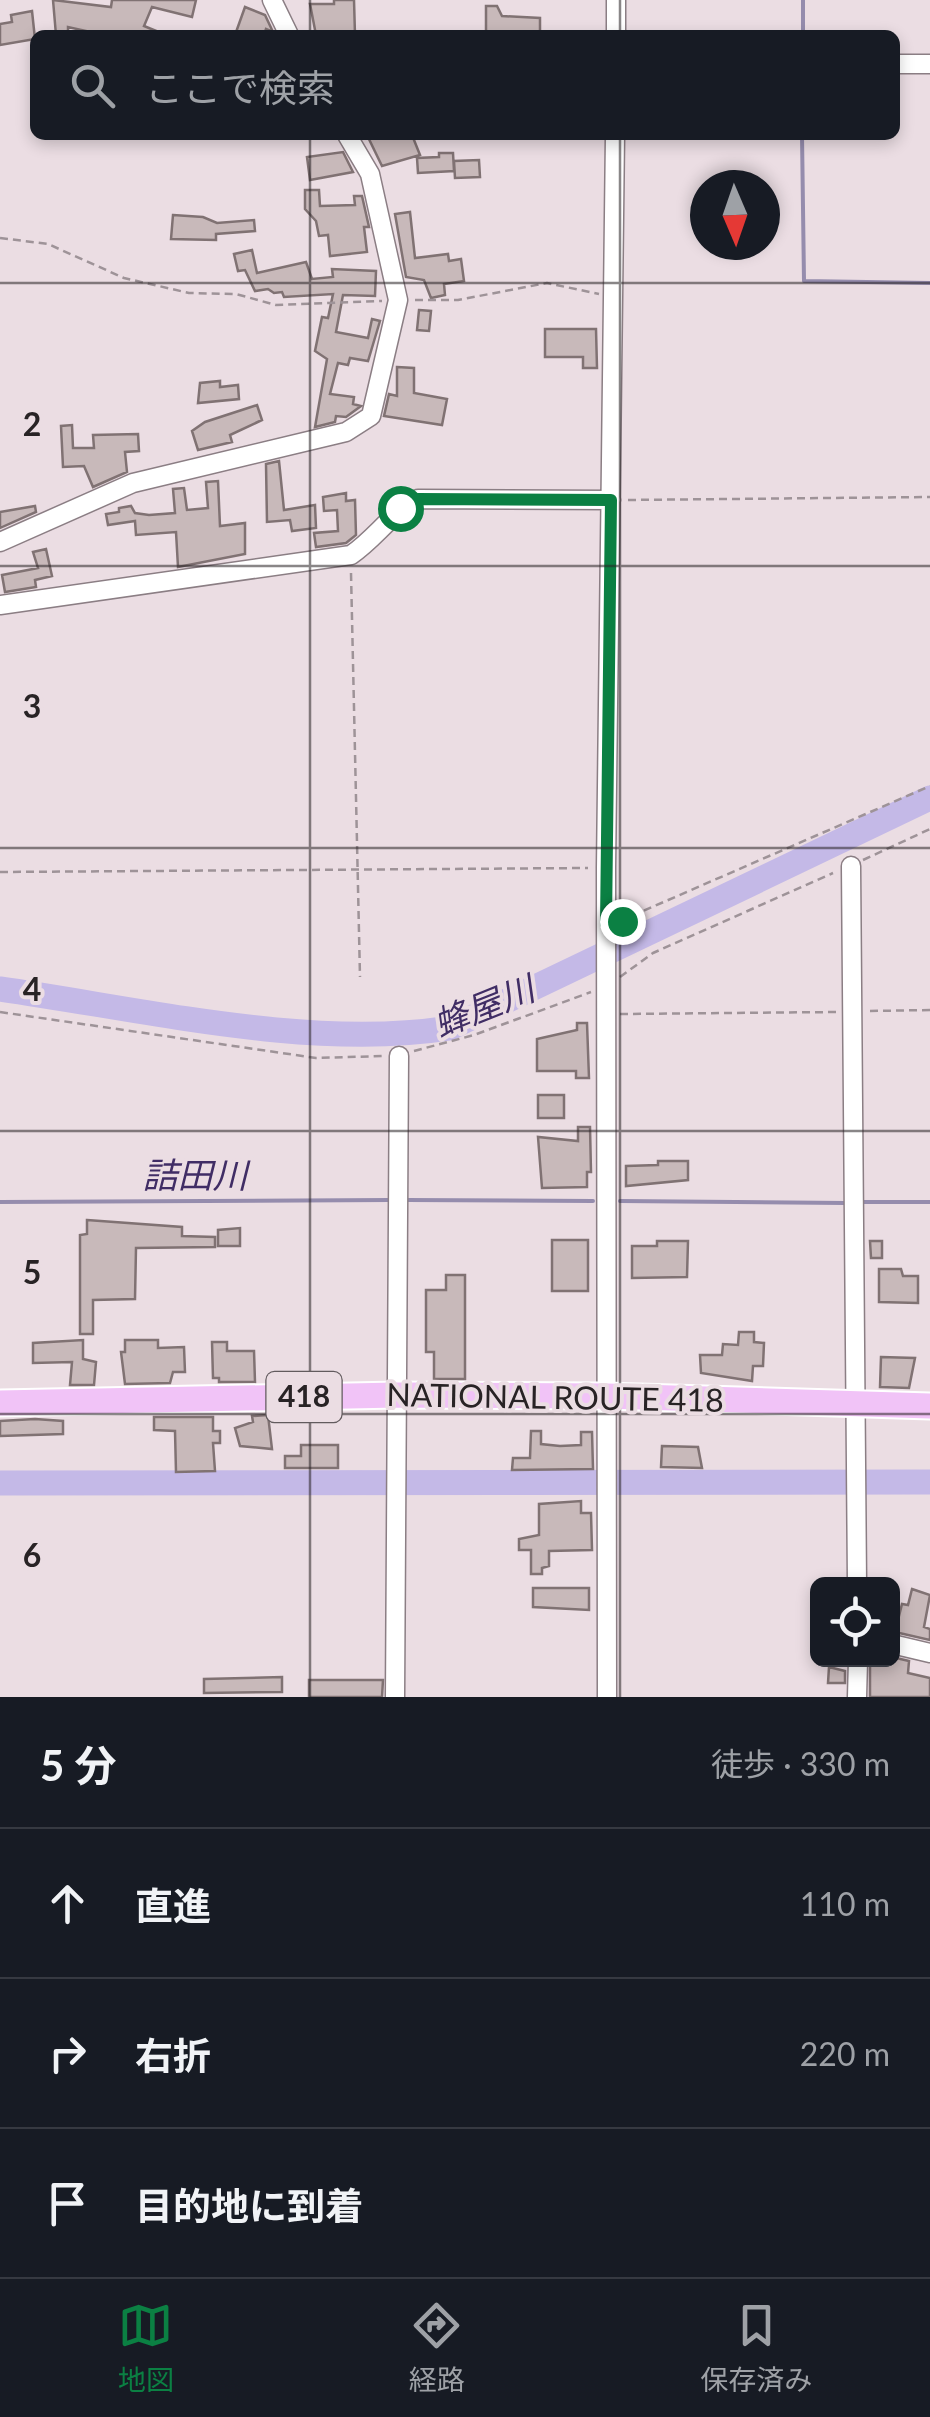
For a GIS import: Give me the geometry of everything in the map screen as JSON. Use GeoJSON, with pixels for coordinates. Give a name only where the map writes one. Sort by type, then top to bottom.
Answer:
{"type":"FeatureCollection","features":[{"type":"Feature","properties":{"kind":"highway","name":"NATIONAL ROUTE 418"},"geometry":{"type":"LineString","coordinates":[[0,1402],[397,1395],[607,1396],[930,1406]]}},
{"type":"Feature","properties":{"kind":"street"},"geometry":{"type":"LineString","coordinates":[[616,0],[616,30]]}},
{"type":"Feature","properties":{"kind":"street"},"geometry":{"type":"LineString","coordinates":[[267,1],[286,30]]}},
{"type":"Feature","properties":{"kind":"street"},"geometry":{"type":"LineString","coordinates":[[900,64],[930,64]]}},
{"type":"Feature","properties":{"kind":"street"},"geometry":{"type":"LineString","coordinates":[[0,542],[133,483],[358,426],[371,416],[398,300],[370,174],[350,140]]}},
{"type":"Feature","properties":{"kind":"street"},"geometry":{"type":"LineString","coordinates":[[607,1697],[606,868],[615,140]]}},
{"type":"Feature","properties":{"kind":"street"},"geometry":{"type":"LineString","coordinates":[[0,605],[350,555],[374,538],[400,508],[418,499],[611,500]]}},
{"type":"Feature","properties":{"kind":"street"},"geometry":{"type":"LineString","coordinates":[[851,866],[857,1577]]}},
{"type":"Feature","properties":{"kind":"street"},"geometry":{"type":"LineString","coordinates":[[395,1697],[398,1056]]}},
{"type":"Feature","properties":{"kind":"street"},"geometry":{"type":"LineString","coordinates":[[900,1646],[930,1653]]}},
{"type":"Feature","properties":{"kind":"street"},"geometry":{"type":"LineString","coordinates":[[858,1667],[858,1697]]}},
{"type":"Feature","properties":{"kind":"path"},"geometry":{"type":"LineString","coordinates":[[0,238],[48,244],[124,278],[189,293],[236,294],[276,304],[458,300],[547,283],[614,297]]}},
{"type":"Feature","properties":{"kind":"path"},"geometry":{"type":"LineString","coordinates":[[611,500],[930,498]]}},
{"type":"Feature","properties":{"kind":"path"},"geometry":{"type":"LineString","coordinates":[[350,555],[360,976]]}},
{"type":"Feature","properties":{"kind":"path"},"geometry":{"type":"LineString","coordinates":[[607,929],[930,786]]}},
{"type":"Feature","properties":{"kind":"path"},"geometry":{"type":"LineString","coordinates":[[0,1012],[316,1058],[398,1056],[474,1035],[607,980],[653,954],[930,829]]}},
{"type":"Feature","properties":{"kind":"path"},"geometry":{"type":"LineString","coordinates":[[0,872],[606,868]]}},
{"type":"Feature","properties":{"kind":"path"},"geometry":{"type":"LineString","coordinates":[[608,1014],[930,1010]]}},
{"type":"Feature","properties":{"kind":"building"},"geometry":{"type":"Polygon","coordinates":[[[53,0],[111,7],[112,0],[196,0],[192,17],[152,7],[144,26],[154,30],[56,30],[53,0]]]}},
{"type":"Feature","properties":{"kind":"building"},"geometry":{"type":"Polygon","coordinates":[[[334,0],[354,0],[355,30],[315,30],[310,4],[334,4],[334,0]]]}},
{"type":"Feature","properties":{"kind":"building"},"geometry":{"type":"Polygon","coordinates":[[[486,6],[497,6],[502,16],[540,18],[540,30],[486,30],[486,6]]]}},
{"type":"Feature","properties":{"kind":"building"},"geometry":{"type":"Polygon","coordinates":[[[245,7],[265,15],[272,30],[266,29],[237,30],[245,7]]]}},
{"type":"Feature","properties":{"kind":"building"},"geometry":{"type":"Polygon","coordinates":[[[32,11],[34,30],[30,30],[30,40],[0,45],[0,24],[12,22],[11,15],[32,11]]]}},
{"type":"Feature","properties":{"kind":"building"},"geometry":{"type":"Polygon","coordinates":[[[369,140],[414,140],[420,155],[382,166],[369,140]]]}},
{"type":"Feature","properties":{"kind":"building"},"geometry":{"type":"Polygon","coordinates":[[[343,152],[353,172],[310,180],[307,157],[343,152]]]}},
{"type":"Feature","properties":{"kind":"building"},"geometry":{"type":"Polygon","coordinates":[[[439,153],[453,153],[454,171],[418,173],[417,158],[439,157],[439,153]]]}},
{"type":"Feature","properties":{"kind":"building"},"geometry":{"type":"Polygon","coordinates":[[[479,160],[480,177],[455,178],[454,161],[479,160]]]}},
{"type":"Feature","properties":{"kind":"building"},"geometry":{"type":"Polygon","coordinates":[[[305,190],[319,190],[320,206],[355,205],[354,196],[362,196],[369,227],[364,227],[367,252],[330,256],[328,235],[319,236],[316,221],[305,209],[305,190]]]}},
{"type":"Feature","properties":{"kind":"building"},"geometry":{"type":"Polygon","coordinates":[[[410,212],[415,258],[448,254],[449,261],[461,259],[464,281],[444,284],[445,295],[431,298],[424,280],[406,277],[395,214],[410,212]]]}},
{"type":"Feature","properties":{"kind":"building"},"geometry":{"type":"Polygon","coordinates":[[[173,215],[203,217],[217,223],[254,220],[255,231],[216,234],[216,240],[171,239],[173,215]]]}},
{"type":"Feature","properties":{"kind":"building"},"geometry":{"type":"Polygon","coordinates":[[[252,250],[257,273],[306,262],[312,279],[333,277],[332,269],[376,271],[375,296],[343,295],[336,332],[368,338],[372,319],[380,321],[368,361],[350,358],[348,365],[338,363],[330,394],[354,397],[353,404],[361,406],[346,417],[336,416],[335,422],[315,427],[327,359],[315,351],[322,317],[328,318],[333,294],[284,297],[282,292],[268,289],[255,291],[245,270],[238,271],[234,254],[252,250]]]}},
{"type":"Feature","properties":{"kind":"building"},"geometry":{"type":"Polygon","coordinates":[[[419,310],[431,311],[429,331],[417,330],[419,310]]]}},
{"type":"Feature","properties":{"kind":"building"},"geometry":{"type":"Polygon","coordinates":[[[545,329],[596,329],[597,368],[583,368],[583,357],[545,357],[545,329]]]}},
{"type":"Feature","properties":{"kind":"building"},"geometry":{"type":"Polygon","coordinates":[[[397,367],[414,368],[414,393],[447,399],[442,425],[384,416],[389,394],[397,396],[397,367]]]}},
{"type":"Feature","properties":{"kind":"building"},"geometry":{"type":"Polygon","coordinates":[[[220,381],[220,387],[238,385],[239,399],[198,403],[200,383],[220,381]]]}},
{"type":"Feature","properties":{"kind":"building"},"geometry":{"type":"Polygon","coordinates":[[[257,405],[262,420],[230,435],[232,442],[198,450],[192,431],[205,422],[257,405]]]}},
{"type":"Feature","properties":{"kind":"building"},"geometry":{"type":"Polygon","coordinates":[[[72,425],[73,448],[94,448],[93,435],[138,434],[139,451],[125,452],[127,472],[93,487],[84,466],[63,467],[61,426],[72,425]]]}},
{"type":"Feature","properties":{"kind":"building"},"geometry":{"type":"Polygon","coordinates":[[[279,461],[284,510],[315,505],[316,528],[292,531],[290,520],[267,522],[266,464],[279,461]]]}},
{"type":"Feature","properties":{"kind":"building"},"geometry":{"type":"Polygon","coordinates":[[[218,481],[220,526],[245,523],[245,554],[178,567],[176,532],[136,535],[135,521],[108,525],[106,514],[119,512],[119,508],[131,506],[135,513],[149,515],[175,513],[173,489],[184,488],[187,510],[208,508],[206,482],[218,481]]]}},
{"type":"Feature","properties":{"kind":"building"},"geometry":{"type":"Polygon","coordinates":[[[346,493],[346,501],[355,500],[356,535],[346,543],[316,547],[314,533],[338,531],[337,510],[324,511],[323,497],[346,493]]]}},
{"type":"Feature","properties":{"kind":"building"},"geometry":{"type":"Polygon","coordinates":[[[35,506],[36,512],[0,528],[0,512],[35,506]]]}},
{"type":"Feature","properties":{"kind":"building"},"geometry":{"type":"Polygon","coordinates":[[[46,549],[52,576],[35,580],[36,587],[5,592],[2,575],[38,568],[33,552],[46,549]]]}},
{"type":"Feature","properties":{"kind":"building"},"geometry":{"type":"Polygon","coordinates":[[[577,1023],[587,1023],[589,1078],[576,1078],[576,1071],[537,1071],[537,1039],[577,1030],[577,1023]]]}},
{"type":"Feature","properties":{"kind":"building"},"geometry":{"type":"Polygon","coordinates":[[[538,1095],[564,1095],[564,1118],[538,1118],[538,1095]]]}},
{"type":"Feature","properties":{"kind":"building"},"geometry":{"type":"Polygon","coordinates":[[[578,1127],[590,1127],[591,1172],[587,1172],[587,1187],[542,1188],[538,1137],[578,1141],[578,1127]]]}},
{"type":"Feature","properties":{"kind":"building"},"geometry":{"type":"Polygon","coordinates":[[[658,1161],[688,1161],[688,1180],[626,1186],[626,1166],[658,1165],[658,1161]]]}},
{"type":"Feature","properties":{"kind":"building"},"geometry":{"type":"Polygon","coordinates":[[[87,1220],[182,1227],[182,1236],[215,1237],[215,1247],[136,1248],[135,1299],[93,1300],[93,1334],[80,1334],[80,1235],[87,1234],[87,1220]]]}},
{"type":"Feature","properties":{"kind":"building"},"geometry":{"type":"Polygon","coordinates":[[[240,1228],[240,1246],[218,1246],[218,1230],[240,1228]]]}},
{"type":"Feature","properties":{"kind":"building"},"geometry":{"type":"Polygon","coordinates":[[[552,1240],[588,1240],[588,1291],[552,1291],[552,1240]]]}},
{"type":"Feature","properties":{"kind":"building"},"geometry":{"type":"Polygon","coordinates":[[[657,1241],[688,1241],[687,1277],[632,1278],[632,1246],[657,1246],[657,1241]]]}},
{"type":"Feature","properties":{"kind":"building"},"geometry":{"type":"Polygon","coordinates":[[[870,1241],[882,1241],[882,1258],[871,1258],[870,1241]]]}},
{"type":"Feature","properties":{"kind":"building"},"geometry":{"type":"Polygon","coordinates":[[[879,1269],[901,1269],[903,1276],[918,1276],[918,1303],[879,1302],[879,1269]]]}},
{"type":"Feature","properties":{"kind":"building"},"geometry":{"type":"Polygon","coordinates":[[[446,1275],[465,1275],[465,1379],[434,1379],[434,1352],[426,1352],[426,1290],[446,1290],[446,1275]]]}},
{"type":"Feature","properties":{"kind":"building"},"geometry":{"type":"Polygon","coordinates":[[[739,1332],[754,1332],[754,1342],[764,1343],[763,1366],[753,1366],[752,1381],[701,1373],[700,1355],[722,1355],[723,1344],[738,1345],[739,1332]]]}},
{"type":"Feature","properties":{"kind":"building"},"geometry":{"type":"Polygon","coordinates":[[[83,1340],[83,1359],[96,1362],[94,1385],[70,1385],[72,1362],[33,1363],[33,1343],[83,1340]]]}},
{"type":"Feature","properties":{"kind":"building"},"geometry":{"type":"Polygon","coordinates":[[[125,1340],[158,1340],[158,1348],[184,1347],[185,1372],[173,1372],[170,1383],[125,1384],[121,1352],[125,1352],[125,1340]]]}},
{"type":"Feature","properties":{"kind":"building"},"geometry":{"type":"Polygon","coordinates":[[[212,1342],[227,1342],[227,1351],[254,1351],[255,1382],[219,1382],[219,1378],[213,1378],[212,1342]]]}},
{"type":"Feature","properties":{"kind":"building"},"geometry":{"type":"Polygon","coordinates":[[[881,1357],[915,1358],[909,1388],[880,1387],[881,1357]]]}},
{"type":"Feature","properties":{"kind":"building"},"geometry":{"type":"Polygon","coordinates":[[[268,1415],[272,1449],[240,1446],[235,1428],[253,1422],[252,1416],[268,1415]]]}},
{"type":"Feature","properties":{"kind":"building"},"geometry":{"type":"Polygon","coordinates":[[[154,1417],[213,1417],[213,1431],[220,1431],[220,1443],[213,1443],[215,1471],[176,1472],[175,1431],[154,1430],[154,1417]]]}},
{"type":"Feature","properties":{"kind":"building"},"geometry":{"type":"Polygon","coordinates":[[[0,1421],[63,1421],[63,1434],[0,1436],[0,1421]]]}},
{"type":"Feature","properties":{"kind":"building"},"geometry":{"type":"Polygon","coordinates":[[[531,1431],[541,1431],[541,1444],[560,1446],[581,1445],[581,1432],[592,1432],[593,1469],[512,1470],[513,1458],[530,1458],[531,1431]]]}},
{"type":"Feature","properties":{"kind":"building"},"geometry":{"type":"Polygon","coordinates":[[[301,1445],[338,1445],[338,1468],[285,1468],[285,1456],[301,1456],[301,1445]]]}},
{"type":"Feature","properties":{"kind":"building"},"geometry":{"type":"Polygon","coordinates":[[[662,1446],[698,1447],[702,1468],[661,1467],[662,1446]]]}},
{"type":"Feature","properties":{"kind":"building"},"geometry":{"type":"Polygon","coordinates":[[[581,1501],[581,1513],[591,1513],[592,1550],[549,1551],[549,1566],[542,1568],[542,1574],[531,1574],[531,1550],[519,1550],[519,1539],[539,1535],[539,1504],[581,1501]]]}},
{"type":"Feature","properties":{"kind":"building"},"geometry":{"type":"Polygon","coordinates":[[[533,1588],[589,1588],[589,1610],[533,1607],[533,1588]]]}},
{"type":"Feature","properties":{"kind":"building"},"geometry":{"type":"Polygon","coordinates":[[[912,1589],[930,1595],[924,1627],[930,1629],[930,1640],[900,1633],[902,1604],[908,1605],[912,1589]]]}},
{"type":"Feature","properties":{"kind":"building"},"geometry":{"type":"Polygon","coordinates":[[[900,1659],[909,1661],[908,1673],[930,1678],[930,1697],[870,1697],[870,1667],[900,1667],[900,1659]]]}},
{"type":"Feature","properties":{"kind":"building"},"geometry":{"type":"Polygon","coordinates":[[[829,1667],[845,1671],[845,1683],[828,1683],[829,1667]]]}},
{"type":"Feature","properties":{"kind":"building"},"geometry":{"type":"Polygon","coordinates":[[[282,1677],[282,1692],[204,1693],[204,1679],[282,1677]]]}},
{"type":"Feature","properties":{"kind":"building"},"geometry":{"type":"Polygon","coordinates":[[[309,1680],[383,1680],[382,1697],[309,1697],[309,1680]]]}},
{"type":"Feature","properties":{"kind":"waterway"},"geometry":{"type":"LineString","coordinates":[[803,0],[803,30]]}},
{"type":"Feature","properties":{"kind":"waterway"},"geometry":{"type":"LineString","coordinates":[[802,140],[804,281],[930,283]]}},
{"type":"Feature","properties":{"kind":"waterway","name":"蜂屋川"},"geometry":{"type":"LineString","coordinates":[[0,989],[283,1031],[396,1033],[450,1028],[930,798]]}},
{"type":"Feature","properties":{"kind":"waterway","name":"詰田川"},"geometry":{"type":"LineString","coordinates":[[0,1202],[390,1200]]}},
{"type":"Feature","properties":{"kind":"waterway","name":"詰田川"},"geometry":{"type":"LineString","coordinates":[[407,1200],[593,1201]]}},
{"type":"Feature","properties":{"kind":"waterway","name":"詰田川"},"geometry":{"type":"LineString","coordinates":[[620,1201],[845,1203]]}},
{"type":"Feature","properties":{"kind":"waterway","name":"詰田川"},"geometry":{"type":"LineString","coordinates":[[861,1202],[930,1202]]}},
{"type":"Feature","properties":{"kind":"waterway"},"geometry":{"type":"LineString","coordinates":[[0,1483],[930,1482]]}},
{"type":"Feature","properties":{"kind":"route"},"geometry":{"type":"LineString","coordinates":[[400,508],[418,499],[611,500],[606,924],[622,921]]}}]}
